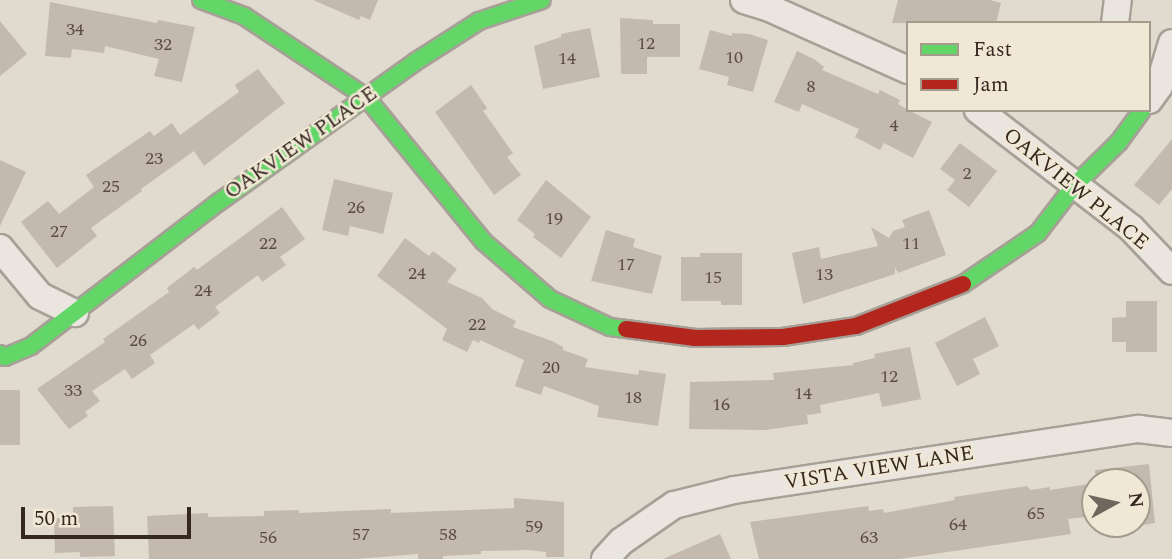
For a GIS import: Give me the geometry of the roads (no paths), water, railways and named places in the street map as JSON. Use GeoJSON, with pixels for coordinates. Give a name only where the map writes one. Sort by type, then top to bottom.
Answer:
{"type":"FeatureCollection","features":[{"type":"Feature","properties":{"kind":"street"},"geometry":{"type":"LineString","coordinates":[[201,0],[244,16],[366,97],[484,242],[550,299],[610,327],[695,338],[783,337],[856,326],[961,286],[1038,233],[1074,186],[1119,142],[1141,112]]}},
{"type":"Feature","properties":{"kind":"street","name":"OAKVIEW PLACE"},"geometry":{"type":"LineString","coordinates":[[0,354],[5,357],[30,346],[219,202],[366,97],[479,21],[542,0]]}},
{"type":"Feature","properties":{"kind":"street"},"geometry":{"type":"LineString","coordinates":[[744,0],[767,7],[906,69]]}},
{"type":"Feature","properties":{"kind":"street"},"geometry":{"type":"LineString","coordinates":[[1115,21],[1118,0]]}},
{"type":"Feature","properties":{"kind":"street"},"geometry":{"type":"LineString","coordinates":[[1151,97],[1159,86],[1172,43]]}},
{"type":"Feature","properties":{"kind":"street","name":"OAKVIEW PLACE"},"geometry":{"type":"LineString","coordinates":[[981,112],[1131,228],[1172,271]]}},
{"type":"Feature","properties":{"kind":"street"},"geometry":{"type":"LineString","coordinates":[[0,248],[40,296],[75,313]]}},
{"type":"Feature","properties":{"kind":"street","name":"VISTA VIEW LANE"},"geometry":{"type":"LineString","coordinates":[[605,559],[622,541],[674,505],[734,490],[1139,429],[1172,433]]}}]}
